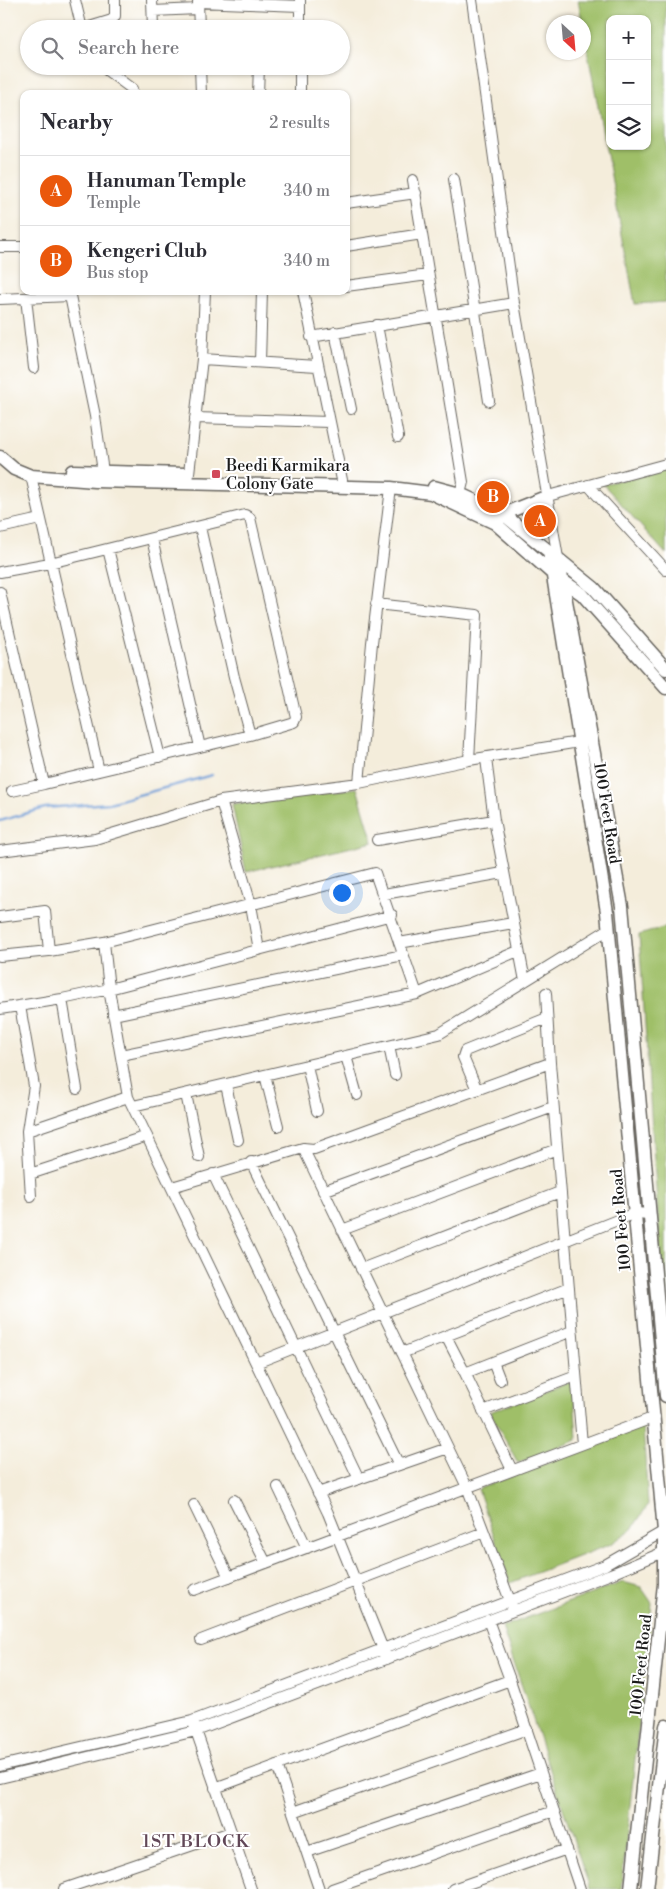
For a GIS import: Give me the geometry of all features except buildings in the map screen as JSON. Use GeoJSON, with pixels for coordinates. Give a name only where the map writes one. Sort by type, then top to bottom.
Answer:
{"type":"FeatureCollection","features":[{"type":"Feature","properties":{"kind":"main road"},"geometry":{"type":"LineString","coordinates":[[0,447],[14,459],[31,467],[188,478],[391,488],[431,493],[499,518],[558,578],[582,594],[666,688]]}},
{"type":"Feature","properties":{"kind":"main road"},"geometry":{"type":"LineString","coordinates":[[0,457],[14,469],[30,476],[114,482],[188,478],[392,481],[432,486],[460,494],[554,554],[594,588],[666,669]]}},
{"type":"Feature","properties":{"kind":"main road"},"geometry":{"type":"LineString","coordinates":[[499,518],[548,496]]}},
{"type":"Feature","properties":{"kind":"main road","name":"100 Feet Road"},"geometry":{"type":"LineString","coordinates":[[554,554],[580,742],[609,929],[665,1531],[664,1584],[654,1691],[631,1889]]}},
{"type":"Feature","properties":{"kind":"main road","name":"100 Feet Road"},"geometry":{"type":"LineString","coordinates":[[558,578],[593,739],[624,922],[650,1214],[662,1320],[666,1396]]}},
{"type":"Feature","properties":{"kind":"main road","name":"100 Feet Road"},"geometry":{"type":"LineString","coordinates":[[647,1889],[666,1726]]}},
{"type":"Feature","properties":{"kind":"street"},"geometry":{"type":"LineString","coordinates":[[75,0],[80,20]]}},
{"type":"Feature","properties":{"kind":"street"},"geometry":{"type":"LineString","coordinates":[[112,20],[115,16],[115,0]]}},
{"type":"Feature","properties":{"kind":"street"},"geometry":{"type":"LineString","coordinates":[[152,0],[153,20]]}},
{"type":"Feature","properties":{"kind":"street"},"geometry":{"type":"LineString","coordinates":[[472,0],[514,304],[548,496],[554,554]]}},
{"type":"Feature","properties":{"kind":"street"},"geometry":{"type":"LineString","coordinates":[[153,11],[198,4],[300,3],[300,20]]}},
{"type":"Feature","properties":{"kind":"street"},"geometry":{"type":"LineString","coordinates":[[198,4],[199,20]]}},
{"type":"Feature","properties":{"kind":"street"},"geometry":{"type":"LineString","coordinates":[[113,75],[132,90]]}},
{"type":"Feature","properties":{"kind":"street"},"geometry":{"type":"LineString","coordinates":[[200,75],[201,90]]}},
{"type":"Feature","properties":{"kind":"street"},"geometry":{"type":"LineString","coordinates":[[258,75],[258,90]]}},
{"type":"Feature","properties":{"kind":"street"},"geometry":{"type":"LineString","coordinates":[[300,75],[300,90]]}},
{"type":"Feature","properties":{"kind":"street"},"geometry":{"type":"LineString","coordinates":[[454,179],[489,401]]}},
{"type":"Feature","properties":{"kind":"street"},"geometry":{"type":"LineString","coordinates":[[413,180],[463,482],[460,494]]}},
{"type":"Feature","properties":{"kind":"street"},"geometry":{"type":"LineString","coordinates":[[350,202],[416,193]]}},
{"type":"Feature","properties":{"kind":"street"},"geometry":{"type":"LineString","coordinates":[[350,245],[422,234]]}},
{"type":"Feature","properties":{"kind":"street"},"geometry":{"type":"LineString","coordinates":[[0,247],[20,247]]}},
{"type":"Feature","properties":{"kind":"street"},"geometry":{"type":"LineString","coordinates":[[350,285],[428,275]]}},
{"type":"Feature","properties":{"kind":"street"},"geometry":{"type":"LineString","coordinates":[[0,299],[58,295]]}},
{"type":"Feature","properties":{"kind":"street"},"geometry":{"type":"LineString","coordinates":[[69,295],[95,416],[103,472]]}},
{"type":"Feature","properties":{"kind":"street"},"geometry":{"type":"LineString","coordinates":[[188,478],[202,358],[205,295]]}},
{"type":"Feature","properties":{"kind":"street"},"geometry":{"type":"LineString","coordinates":[[260,362],[262,295]]}},
{"type":"Feature","properties":{"kind":"street"},"geometry":{"type":"LineString","coordinates":[[306,295],[311,336],[342,480]]}},
{"type":"Feature","properties":{"kind":"street"},"geometry":{"type":"LineString","coordinates":[[26,298],[34,368]]}},
{"type":"Feature","properties":{"kind":"street"},"geometry":{"type":"LineString","coordinates":[[311,336],[514,304]]}},
{"type":"Feature","properties":{"kind":"street"},"geometry":{"type":"LineString","coordinates":[[378,325],[398,437]]}},
{"type":"Feature","properties":{"kind":"street"},"geometry":{"type":"LineString","coordinates":[[335,332],[351,409]]}},
{"type":"Feature","properties":{"kind":"street"},"geometry":{"type":"LineString","coordinates":[[202,358],[317,366]]}},
{"type":"Feature","properties":{"kind":"street"},"geometry":{"type":"LineString","coordinates":[[195,418],[329,422]]}},
{"type":"Feature","properties":{"kind":"street"},"geometry":{"type":"LineString","coordinates":[[548,496],[666,464]]}},
{"type":"Feature","properties":{"kind":"street"},"geometry":{"type":"LineString","coordinates":[[30,476],[99,771]]}},
{"type":"Feature","properties":{"kind":"street"},"geometry":{"type":"LineString","coordinates":[[588,485],[666,570]]}},
{"type":"Feature","properties":{"kind":"street"},"geometry":{"type":"LineString","coordinates":[[359,783],[376,604],[391,488]]}},
{"type":"Feature","properties":{"kind":"street"},"geometry":{"type":"LineString","coordinates":[[0,572],[50,563],[245,516],[250,518],[296,717],[294,722],[250,735],[12,791]]}},
{"type":"Feature","properties":{"kind":"street"},"geometry":{"type":"LineString","coordinates":[[0,528],[40,519]]}},
{"type":"Feature","properties":{"kind":"street"},"geometry":{"type":"LineString","coordinates":[[200,527],[234,677],[250,735]]}},
{"type":"Feature","properties":{"kind":"street"},"geometry":{"type":"LineString","coordinates":[[152,539],[200,747]]}},
{"type":"Feature","properties":{"kind":"street"},"geometry":{"type":"LineString","coordinates":[[108,549],[160,757]]}},
{"type":"Feature","properties":{"kind":"street"},"geometry":{"type":"LineString","coordinates":[[0,592],[44,784]]}},
{"type":"Feature","properties":{"kind":"street"},"geometry":{"type":"LineString","coordinates":[[376,604],[477,615],[469,760]]}},
{"type":"Feature","properties":{"kind":"street"},"geometry":{"type":"LineString","coordinates":[[0,851],[95,839],[221,801],[359,783],[469,760],[593,739]]}},
{"type":"Feature","properties":{"kind":"street"},"geometry":{"type":"LineString","coordinates":[[486,758],[503,873],[524,981]]}},
{"type":"Feature","properties":{"kind":"street"},"geometry":{"type":"LineString","coordinates":[[221,801],[251,905],[259,950]]}},
{"type":"Feature","properties":{"kind":"street"},"geometry":{"type":"LineString","coordinates":[[377,840],[494,820]]}},
{"type":"Feature","properties":{"kind":"street"},"geometry":{"type":"LineString","coordinates":[[0,956],[50,951],[104,942],[375,873],[392,914],[399,943],[417,994]]}},
{"type":"Feature","properties":{"kind":"street"},"geometry":{"type":"LineString","coordinates":[[384,894],[503,873]]}},
{"type":"Feature","properties":{"kind":"street"},"geometry":{"type":"LineString","coordinates":[[0,917],[45,911],[50,951]]}},
{"type":"Feature","properties":{"kind":"street"},"geometry":{"type":"LineString","coordinates":[[0,1009],[62,1000],[109,989],[392,914]]}},
{"type":"Feature","properties":{"kind":"street"},"geometry":{"type":"LineString","coordinates":[[399,943],[512,923]]}},
{"type":"Feature","properties":{"kind":"street"},"geometry":{"type":"LineString","coordinates":[[27,1131],[130,1102],[186,1094],[439,1034],[609,929]]}},
{"type":"Feature","properties":{"kind":"street"},"geometry":{"type":"LineString","coordinates":[[104,942],[109,989],[130,1102],[318,1493],[385,1654]]}},
{"type":"Feature","properties":{"kind":"street"},"geometry":{"type":"LineString","coordinates":[[121,1055],[417,994],[518,951]]}},
{"type":"Feature","properties":{"kind":"street"},"geometry":{"type":"LineString","coordinates":[[114,1015],[403,955]]}},
{"type":"Feature","properties":{"kind":"street"},"geometry":{"type":"LineString","coordinates":[[546,993],[546,1018],[553,1107],[582,1444]]}},
{"type":"Feature","properties":{"kind":"street"},"geometry":{"type":"LineString","coordinates":[[62,1000],[77,1089]]}},
{"type":"Feature","properties":{"kind":"street"},"geometry":{"type":"LineString","coordinates":[[20,1006],[34,1086],[27,1131],[31,1196]]}},
{"type":"Feature","properties":{"kind":"street"},"geometry":{"type":"LineString","coordinates":[[477,1090],[463,1057],[465,1051],[546,1018]]}},
{"type":"Feature","properties":{"kind":"street"},"geometry":{"type":"LineString","coordinates":[[389,1046],[395,1075]]}},
{"type":"Feature","properties":{"kind":"street"},"geometry":{"type":"LineString","coordinates":[[346,1056],[357,1095]]}},
{"type":"Feature","properties":{"kind":"street"},"geometry":{"type":"LineString","coordinates":[[172,1186],[303,1148],[314,1149],[550,1063]]}},
{"type":"Feature","properties":{"kind":"street"},"geometry":{"type":"LineString","coordinates":[[307,1065],[317,1111]]}},
{"type":"Feature","properties":{"kind":"street"},"geometry":{"type":"LineString","coordinates":[[265,1075],[278,1126]]}},
{"type":"Feature","properties":{"kind":"street"},"geometry":{"type":"LineString","coordinates":[[226,1085],[238,1140]]}},
{"type":"Feature","properties":{"kind":"street"},"geometry":{"type":"LineString","coordinates":[[186,1094],[199,1156]]}},
{"type":"Feature","properties":{"kind":"street"},"geometry":{"type":"LineString","coordinates":[[323,1191],[553,1107]]}},
{"type":"Feature","properties":{"kind":"street"},"geometry":{"type":"LineString","coordinates":[[30,1174],[147,1136]]}},
{"type":"Feature","properties":{"kind":"street"},"geometry":{"type":"LineString","coordinates":[[303,1148],[467,1487],[512,1606]]}},
{"type":"Feature","properties":{"kind":"street"},"geometry":{"type":"LineString","coordinates":[[342,1230],[557,1149]]}},
{"type":"Feature","properties":{"kind":"street"},"geometry":{"type":"LineString","coordinates":[[251,1162],[399,1465]]}},
{"type":"Feature","properties":{"kind":"street"},"geometry":{"type":"LineString","coordinates":[[213,1174],[358,1479]]}},
{"type":"Feature","properties":{"kind":"street"},"geometry":{"type":"LineString","coordinates":[[360,1269],[560,1192]]}},
{"type":"Feature","properties":{"kind":"street"},"geometry":{"type":"LineString","coordinates":[[256,1363],[635,1213],[650,1214]]}},
{"type":"Feature","properties":{"kind":"street"},"geometry":{"type":"LineString","coordinates":[[402,1354],[569,1288]]}},
{"type":"Feature","properties":{"kind":"street"},"geometry":{"type":"LineString","coordinates":[[465,1374],[572,1331]]}},
{"type":"Feature","properties":{"kind":"street"},"geometry":{"type":"LineString","coordinates":[[446,1336],[512,1470]]}},
{"type":"Feature","properties":{"kind":"street"},"geometry":{"type":"LineString","coordinates":[[493,1362],[500,1380]]}},
{"type":"Feature","properties":{"kind":"street"},"geometry":{"type":"LineString","coordinates":[[483,1411],[576,1376]]}},
{"type":"Feature","properties":{"kind":"street"},"geometry":{"type":"LineString","coordinates":[[194,1590],[655,1417]]}},
{"type":"Feature","properties":{"kind":"street"},"geometry":{"type":"LineString","coordinates":[[318,1493],[448,1448]]}},
{"type":"Feature","properties":{"kind":"street"},"geometry":{"type":"LineString","coordinates":[[278,1486],[307,1548]]}},
{"type":"Feature","properties":{"kind":"street"},"geometry":{"type":"LineString","coordinates":[[234,1500],[266,1563]]}},
{"type":"Feature","properties":{"kind":"street"},"geometry":{"type":"LineString","coordinates":[[194,1505],[229,1577]]}},
{"type":"Feature","properties":{"kind":"street"},"geometry":{"type":"LineString","coordinates":[[385,1654],[488,1620],[512,1606],[605,1565],[665,1531]]}},
{"type":"Feature","properties":{"kind":"street"},"geometry":{"type":"LineString","coordinates":[[202,1640],[484,1532]]}},
{"type":"Feature","properties":{"kind":"street"},"geometry":{"type":"LineString","coordinates":[[0,1778],[194,1726],[512,1606],[665,1551]]}},
{"type":"Feature","properties":{"kind":"street"},"geometry":{"type":"LineString","coordinates":[[488,1620],[527,1729],[580,1889]]}},
{"type":"Feature","properties":{"kind":"street"},"geometry":{"type":"LineString","coordinates":[[215,1788],[510,1680]]}},
{"type":"Feature","properties":{"kind":"street"},"geometry":{"type":"LineString","coordinates":[[0,1766],[194,1726]]}},
{"type":"Feature","properties":{"kind":"street"},"geometry":{"type":"LineString","coordinates":[[194,1726],[251,1889]]}},
{"type":"Feature","properties":{"kind":"street"},"geometry":{"type":"LineString","coordinates":[[293,1812],[527,1729]]}},
{"type":"Feature","properties":{"kind":"street"},"geometry":{"type":"LineString","coordinates":[[277,1765],[319,1889]]}},
{"type":"Feature","properties":{"kind":"street"},"geometry":{"type":"LineString","coordinates":[[307,1852],[542,1773]]}},
{"type":"Feature","properties":{"kind":"street"},"geometry":{"type":"LineString","coordinates":[[332,1889],[554,1811]]}},
{"type":"Feature","properties":{"kind":"street"},"geometry":{"type":"LineString","coordinates":[[64,1889],[231,1832]]}},
{"type":"Feature","properties":{"kind":"street"},"geometry":{"type":"LineString","coordinates":[[453,1889],[567,1849]]}},
{"type":"Feature","properties":{"kind":"green space"},"geometry":{"type":"Polygon","coordinates":[[[578,0],[666,0],[666,302],[635,304],[606,150],[651,150],[651,15],[606,15],[606,149],[589,60],[591,60],[591,15],[581,15],[578,0]]]}},
{"type":"Feature","properties":{"kind":"green space"},"geometry":{"type":"Polygon","coordinates":[[[666,469],[666,554],[603,484],[666,469]]]}},
{"type":"Feature","properties":{"kind":"green space"},"geometry":{"type":"Polygon","coordinates":[[[357,788],[373,842],[246,872],[232,804],[357,788]]]}},
{"type":"Feature","properties":{"kind":"green space"},"geometry":{"type":"Polygon","coordinates":[[[666,927],[666,1293],[663,1293],[639,935],[666,927]]]}},
{"type":"Feature","properties":{"kind":"green space"},"geometry":{"type":"Polygon","coordinates":[[[573,1380],[577,1440],[518,1463],[490,1412],[573,1380]]]}},
{"type":"Feature","properties":{"kind":"green space"},"geometry":{"type":"Polygon","coordinates":[[[643,1426],[648,1505],[632,1529],[611,1544],[510,1583],[478,1489],[643,1426]]]}},
{"type":"Feature","properties":{"kind":"green space"},"geometry":{"type":"Polygon","coordinates":[[[623,1582],[641,1587],[652,1603],[621,1889],[590,1889],[502,1627],[623,1582]]]}},
{"type":"Feature","properties":{"kind":"waterway"},"geometry":{"type":"LineString","coordinates":[[0,821],[45,808],[109,803],[212,775]]}},
{"type":"Feature","properties":{"kind":"place","name":"Beedi Karmikara Colony Gate"},"geometry":{"type":"Point","coordinates":[216,474]}},
{"type":"Feature","properties":{"kind":"place","name":"Kengeri Club"},"geometry":{"type":"Point","coordinates":[493,497]}},
{"type":"Feature","properties":{"kind":"place","name":"Hanuman Temple"},"geometry":{"type":"Point","coordinates":[540,521]}},
{"type":"Feature","properties":{"kind":"district","name":"1ST BLOCK"},"geometry":{"type":"Point","coordinates":[196,1841]}}]}
